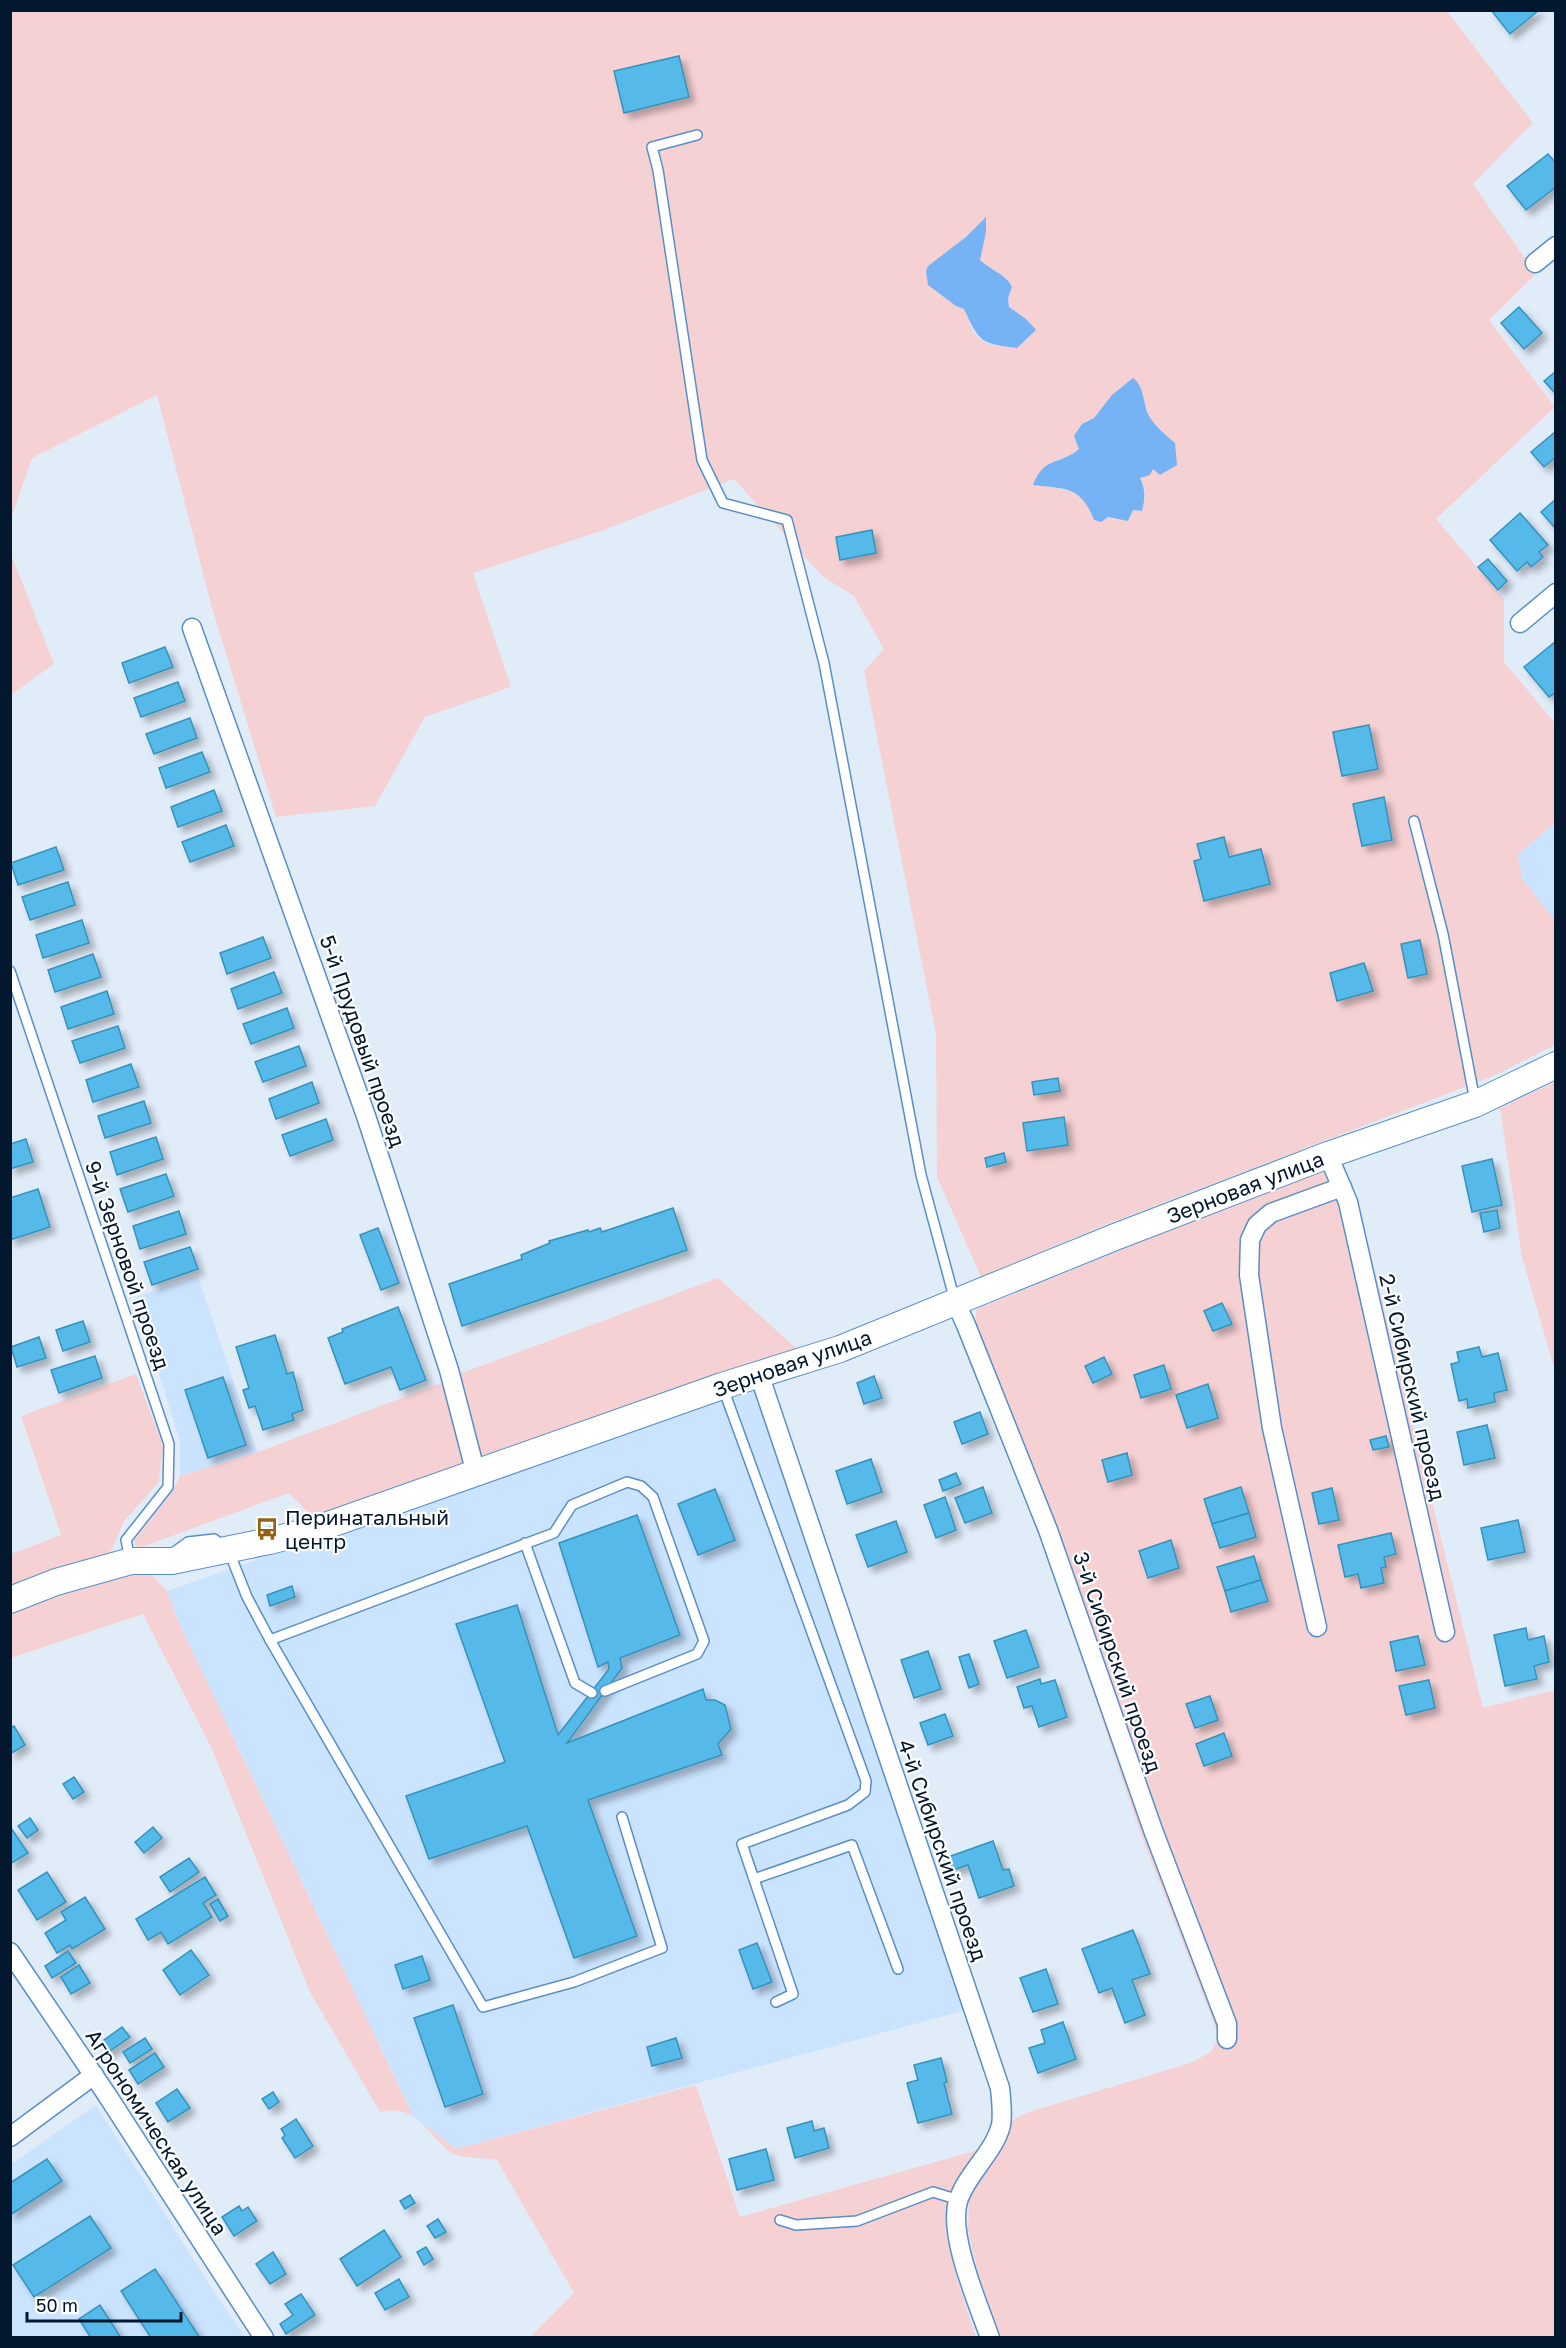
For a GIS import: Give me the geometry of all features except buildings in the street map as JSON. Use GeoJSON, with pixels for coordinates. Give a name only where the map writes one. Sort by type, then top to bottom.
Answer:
{"type":"FeatureCollection","features":[{"type":"Feature","properties":{"kind":"street"},"geometry":{"type":"LineString","coordinates":[[1535,263],[1556,246]]}},
{"type":"Feature","properties":{"kind":"street"},"geometry":{"type":"LineString","coordinates":[[1520,623],[1556,593]]}},
{"type":"Feature","properties":{"kind":"street","name":"5-й Прудовый проезд"},"geometry":{"type":"LineString","coordinates":[[192,628],[366,1116],[449,1370],[476,1474]]}},
{"type":"Feature","properties":{"kind":"street","name":"Зерновая улица"},"geometry":{"type":"LineString","coordinates":[[10,1600],[56,1582],[131,1561],[172,1561],[314,1530],[722,1386],[840,1349],[1328,1155],[1475,1104],[1556,1065]]}},
{"type":"Feature","properties":{"kind":"street","name":"2-й Сибирский проезд"},"geometry":{"type":"LineString","coordinates":[[1328,1155],[1348,1202],[1445,1632]]}},
{"type":"Feature","properties":{"kind":"street"},"geometry":{"type":"LineString","coordinates":[[1317,1627],[1272,1428],[1249,1275],[1250,1240],[1257,1225],[1271,1213],[1342,1187]]}},
{"type":"Feature","properties":{"kind":"street","name":"3-й Сибирский проезд"},"geometry":{"type":"LineString","coordinates":[[956,1303],[1048,1530],[1153,1830],[1227,2024],[1227,2039]]}},
{"type":"Feature","properties":{"kind":"street","name":"4-й Сибирский проезд"},"geometry":{"type":"LineString","coordinates":[[759,1374],[1000,2088],[1001,2123],[999,2131],[958,2200],[956,2228],[969,2277],[990,2337]]}},
{"type":"Feature","properties":{"kind":"street","name":"Агрономическая улица"},"geometry":{"type":"LineString","coordinates":[[10,1952],[94,2075],[264,2337]]}},
{"type":"Feature","properties":{"kind":"street"},"geometry":{"type":"LineString","coordinates":[[10,2137],[94,2075]]}},
{"type":"Feature","properties":{"kind":"lane"},"geometry":{"type":"LineString","coordinates":[[697,135],[652,147],[658,170],[702,460],[723,503],[787,520],[824,663],[921,1175],[956,1303]]}},
{"type":"Feature","properties":{"kind":"lane"},"geometry":{"type":"LineString","coordinates":[[1414,821],[1443,934],[1471,1071],[1475,1104]]}},
{"type":"Feature","properties":{"kind":"lane","name":"9-й Зерновой проезд"},"geometry":{"type":"LineString","coordinates":[[10,971],[169,1444],[168,1486],[126,1540],[131,1561]]}},
{"type":"Feature","properties":{"kind":"lane"},"geometry":{"type":"LineString","coordinates":[[722,1386],[866,1781],[865,1792],[848,1805],[742,1844],[793,1994],[776,2002]]}},
{"type":"Feature","properties":{"kind":"lane"},"geometry":{"type":"LineString","coordinates":[[270,1640],[554,1533],[572,1504],[627,1482],[641,1486],[653,1497],[704,1641],[698,1654],[605,1691]]}},
{"type":"Feature","properties":{"kind":"lane"},"geometry":{"type":"LineString","coordinates":[[525,1543],[575,1683],[592,1693]]}},
{"type":"Feature","properties":{"kind":"lane"},"geometry":{"type":"LineString","coordinates":[[228,1549],[247,1597],[270,1640],[483,2007],[574,1982],[662,1948],[622,1817]]}},
{"type":"Feature","properties":{"kind":"lane"},"geometry":{"type":"LineString","coordinates":[[754,1879],[852,1845],[898,1969]]}},
{"type":"Feature","properties":{"kind":"lane"},"geometry":{"type":"LineString","coordinates":[[780,2220],[796,2225],[857,2221],[933,2192],[958,2200]]}},
{"type":"Feature","properties":{"kind":"shaded area"},"geometry":{"type":"Polygon","coordinates":[[[11,11],[1447,11],[1533,123],[1473,184],[1536,274],[1489,320],[1555,407],[1436,519],[1504,599],[1504,662],[1555,723],[1555,823],[1518,854],[1522,879],[1555,920],[1555,1045],[1491,1077],[1102,1226],[981,1277],[937,1177],[936,1034],[864,671],[884,649],[854,596],[822,576],[734,479],[601,531],[473,573],[511,687],[425,717],[375,806],[276,817],[212,608],[157,395],[32,458],[11,519],[11,11]],[[986,218],[966,237],[964,278],[966,309],[976,335],[985,342],[1017,348],[1035,330],[1026,319],[1009,307],[1008,298],[1012,287],[979,260],[986,232],[986,218]],[[1142,394],[1112,395],[1094,418],[1082,424],[1079,449],[1069,457],[1056,460],[1058,488],[1082,498],[1094,520],[1108,517],[1117,520],[1133,510],[1142,511],[1145,494],[1140,478],[1153,469],[1160,474],[1167,469],[1175,443],[1153,423],[1142,394]]]}},
{"type":"Feature","properties":{"kind":"shaded area"},"geometry":{"type":"Polygon","coordinates":[[[11,554],[54,664],[10,695],[11,554]]]}},
{"type":"Feature","properties":{"kind":"shaded area"},"geometry":{"type":"Polygon","coordinates":[[[1555,823],[1555,920],[1522,879],[1518,854],[1555,823]]]}},
{"type":"Feature","properties":{"kind":"shaded area"},"geometry":{"type":"Polygon","coordinates":[[[1555,1082],[1555,1371],[1522,1257],[1500,1108],[1555,1082]]]}},
{"type":"Feature","properties":{"kind":"shaded area"},"geometry":{"type":"Polygon","coordinates":[[[1316,1170],[1349,1178],[1357,1199],[1483,1708],[1555,1690],[1555,2337],[1000,2337],[978,2273],[968,2229],[969,2201],[1009,2122],[1026,2113],[1190,2063],[1211,2052],[1219,2036],[1140,1832],[1039,1531],[958,1330],[975,1320],[977,1309],[1316,1170]]]}},
{"type":"Feature","properties":{"kind":"shaded area"},"geometry":{"type":"Polygon","coordinates":[[[198,1276],[257,1452],[180,1476],[180,1442],[136,1297],[198,1276]]]}},
{"type":"Feature","properties":{"kind":"shaded area"},"geometry":{"type":"Polygon","coordinates":[[[718,1278],[797,1349],[312,1516],[289,1493],[142,1547],[136,1546],[134,1541],[173,1491],[180,1476],[258,1452],[718,1278]]]}},
{"type":"Feature","properties":{"kind":"shaded area"},"geometry":{"type":"Polygon","coordinates":[[[136,1374],[163,1446],[159,1482],[124,1521],[107,1556],[11,1589],[11,1554],[61,1535],[21,1416],[136,1374]]]}},
{"type":"Feature","properties":{"kind":"shaded area"},"geometry":{"type":"Polygon","coordinates":[[[745,1389],[754,1391],[758,1398],[966,2010],[456,2149],[413,2116],[178,1621],[167,1591],[745,1389]]]}},
{"type":"Feature","properties":{"kind":"shaded area"},"geometry":{"type":"Polygon","coordinates":[[[145,1568],[167,1591],[178,1621],[413,2116],[393,2110],[380,2112],[310,1992],[211,1747],[143,1614],[11,1658],[10,1609],[145,1568]]]}},
{"type":"Feature","properties":{"kind":"shaded area"},"geometry":{"type":"Polygon","coordinates":[[[696,2085],[740,2217],[978,2150],[952,2196],[945,2229],[957,2279],[976,2337],[530,2337],[574,2293],[497,2160],[456,2155],[413,2116],[456,2149],[696,2085]]]}},
{"type":"Feature","properties":{"kind":"shaded area"},"geometry":{"type":"Polygon","coordinates":[[[96,2105],[245,2337],[11,2337],[10,2165],[96,2105]]]}},
{"type":"Feature","properties":{"kind":"water"},"geometry":{"type":"Polygon","coordinates":[[[986,217],[986,232],[980,260],[1002,275],[1009,283],[1012,287],[1008,298],[1009,307],[1026,319],[1036,330],[1017,348],[988,343],[978,335],[964,309],[956,306],[928,285],[926,271],[928,266],[966,237],[986,217]]]}},
{"type":"Feature","properties":{"kind":"water"},"geometry":{"type":"Polygon","coordinates":[[[1133,378],[1141,390],[1150,418],[1175,443],[1177,465],[1160,475],[1153,469],[1150,475],[1140,478],[1144,494],[1142,511],[1133,510],[1128,521],[1108,517],[1101,522],[1094,520],[1084,501],[1071,491],[1033,485],[1042,469],[1079,449],[1074,436],[1082,424],[1094,418],[1112,395],[1133,378]]]}},
{"type":"Feature","properties":{"kind":"place","name":"Перинатальный центр"},"geometry":{"type":"Point","coordinates":[267,1529]}}]}
